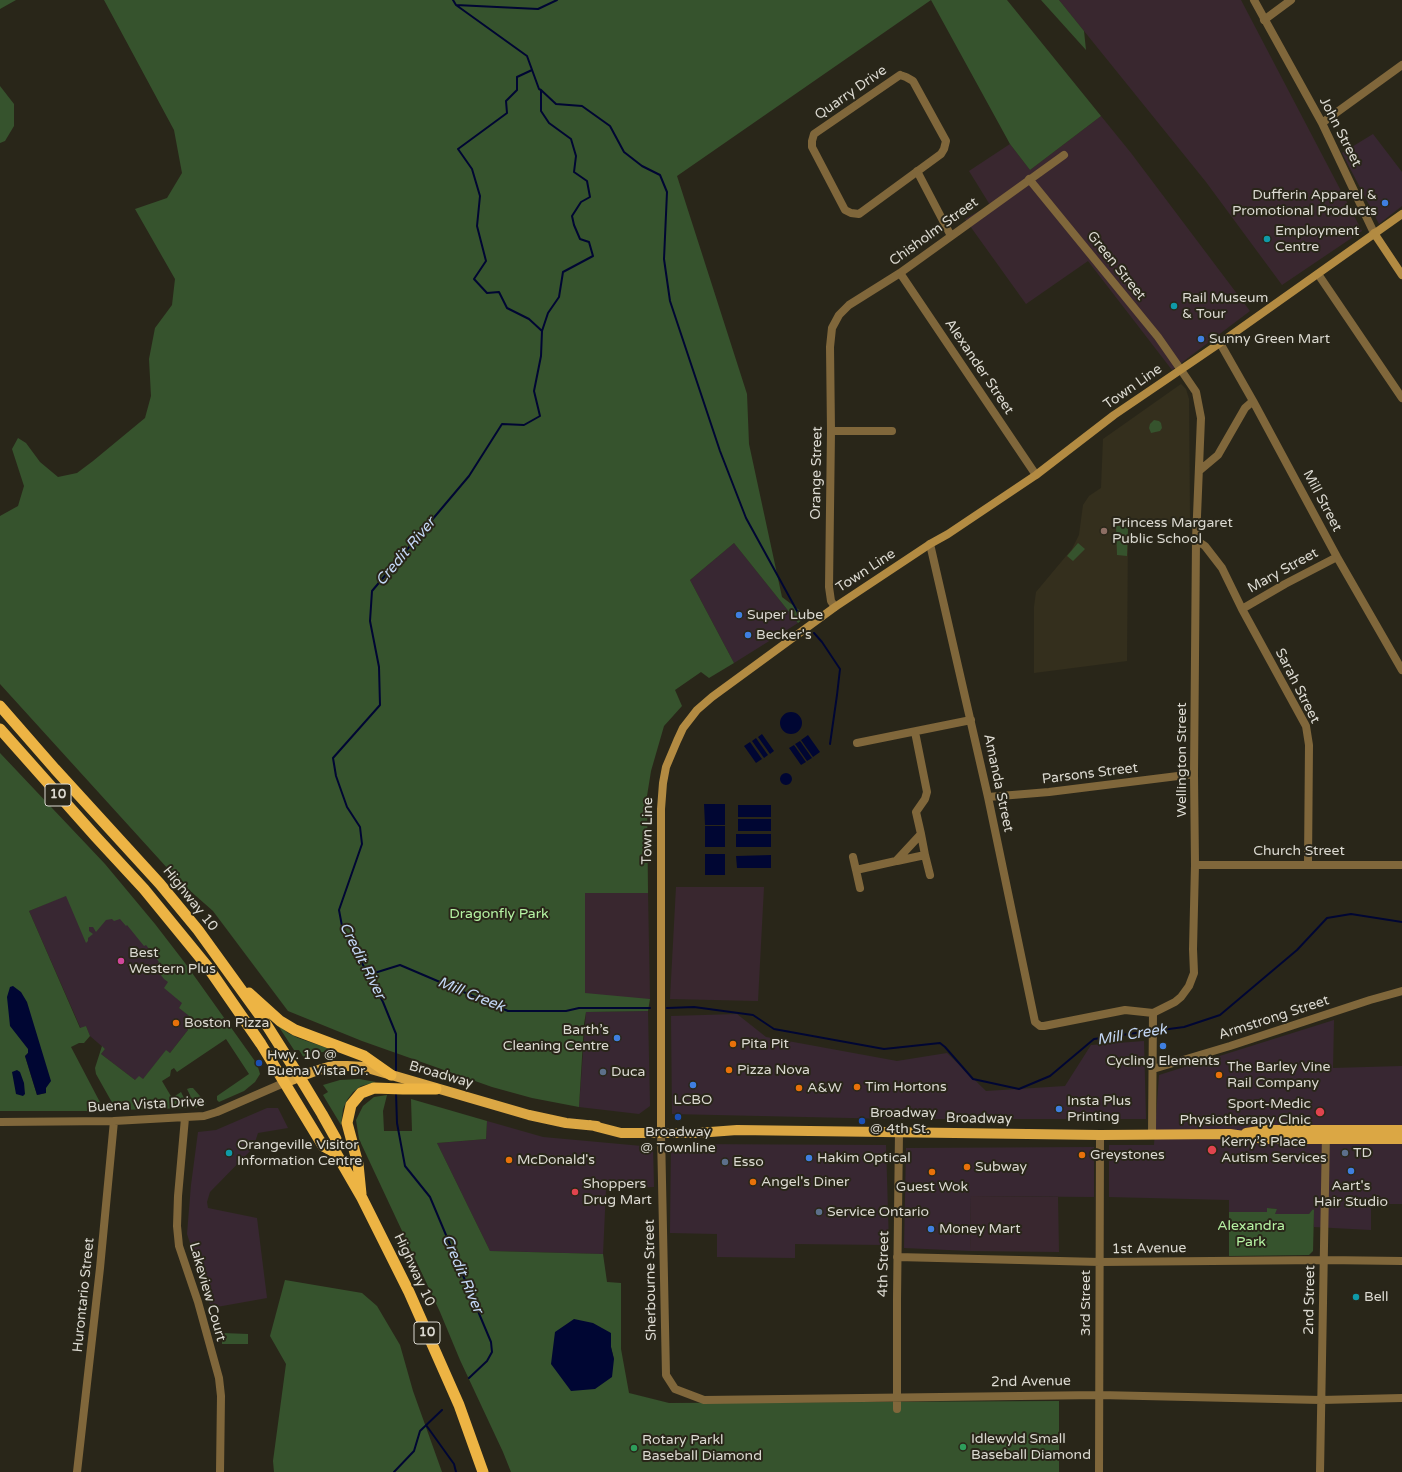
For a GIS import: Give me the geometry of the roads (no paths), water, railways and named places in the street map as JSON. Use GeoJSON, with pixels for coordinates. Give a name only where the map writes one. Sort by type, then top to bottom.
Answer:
{"type":"FeatureCollection","features":[{"type":"Feature","properties":{"kind":"highway","name":"Highway 10"},"geometry":{"type":"LineString","coordinates":[[0,706],[60,775],[160,884],[198,930],[266,1024],[299,1076],[336,1139],[336,1153],[362,1198],[405,1285],[459,1405],[483,1472]]}},
{"type":"Feature","properties":{"kind":"highway","name":"Highway 10"},"geometry":{"type":"LineString","coordinates":[[0,729],[144,889],[207,966],[240,1011],[286,1082],[323,1146],[336,1153]]}},
{"type":"Feature","properties":{"kind":"highway"},"geometry":{"type":"LineString","coordinates":[[231,977],[280,1021],[295,1030],[364,1056],[391,1075]]}},
{"type":"Feature","properties":{"kind":"highway"},"geometry":{"type":"LineString","coordinates":[[362,1198],[358,1164],[347,1123],[351,1104],[361,1093],[374,1088],[390,1088],[403,1084],[436,1089]]}},
{"type":"Feature","properties":{"kind":"main road","name":"Town Line"},"geometry":{"type":"LineString","coordinates":[[660,1130],[661,809],[666,767],[683,728],[704,703],[835,607],[1036,475],[1114,415],[1220,344],[1402,214]]}},
{"type":"Feature","properties":{"kind":"main road","name":"John Street"},"geometry":{"type":"LineString","coordinates":[[1374,233],[1402,275]]}},
{"type":"Feature","properties":{"kind":"main road","name":"Broadway"},"geometry":{"type":"LineString","coordinates":[[286,1082],[299,1076],[332,1066],[347,1066],[364,1067],[391,1075],[403,1084]]}},
{"type":"Feature","properties":{"kind":"main road","name":"Broadway"},"geometry":{"type":"LineString","coordinates":[[436,1089],[529,1115],[566,1123],[660,1130],[697,1127],[722,1131],[1100,1135],[1236,1135],[1266,1130],[1402,1139]]}},
{"type":"Feature","properties":{"kind":"main road","name":"Broadway"},"geometry":{"type":"LineString","coordinates":[[1326,1134],[1402,1130]]}},
{"type":"Feature","properties":{"kind":"street","name":"John Street"},"geometry":{"type":"LineString","coordinates":[[1254,0],[1322,123],[1374,233]]}},
{"type":"Feature","properties":{"kind":"street"},"geometry":{"type":"LineString","coordinates":[[1264,20],[1291,0]]}},
{"type":"Feature","properties":{"kind":"street"},"geometry":{"type":"LineString","coordinates":[[1322,123],[1402,65]]}},
{"type":"Feature","properties":{"kind":"street","name":"Quarry Drive"},"geometry":{"type":"LineString","coordinates":[[900,75],[906,77],[912,81],[946,141],[944,149],[940,154],[917,171],[859,214],[851,213],[845,210],[812,147],[814,134],[900,75]]}},
{"type":"Feature","properties":{"kind":"street","name":"Chisholm Street"},"geometry":{"type":"LineString","coordinates":[[830,337],[832,328],[839,315],[849,306],[900,273],[1064,155]]}},
{"type":"Feature","properties":{"kind":"street"},"geometry":{"type":"LineString","coordinates":[[917,171],[951,236]]}},
{"type":"Feature","properties":{"kind":"street","name":"Green Street"},"geometry":{"type":"LineString","coordinates":[[1029,179],[1152,330],[1181,370]]}},
{"type":"Feature","properties":{"kind":"street","name":"Alexander Street"},"geometry":{"type":"LineString","coordinates":[[900,273],[1036,475]]}},
{"type":"Feature","properties":{"kind":"street"},"geometry":{"type":"LineString","coordinates":[[1318,274],[1402,398]]}},
{"type":"Feature","properties":{"kind":"street","name":"Orange Street"},"geometry":{"type":"LineString","coordinates":[[830,337],[831,431],[828,587],[831,601],[835,607]]}},
{"type":"Feature","properties":{"kind":"street","name":"Mill Street"},"geometry":{"type":"LineString","coordinates":[[1220,344],[1402,670]]}},
{"type":"Feature","properties":{"kind":"street","name":"Wellington Street"},"geometry":{"type":"LineString","coordinates":[[1153,1013],[1179,999],[1190,986],[1194,973],[1193,950],[1196,865],[1194,774],[1196,540],[1201,418],[1196,392],[1181,370]]}},
{"type":"Feature","properties":{"kind":"street"},"geometry":{"type":"LineString","coordinates":[[1199,471],[1218,455],[1245,408],[1253,401]]}},
{"type":"Feature","properties":{"kind":"street"},"geometry":{"type":"LineString","coordinates":[[831,431],[892,431]]}},
{"type":"Feature","properties":{"kind":"street","name":"Sarah Street"},"geometry":{"type":"LineString","coordinates":[[1196,540],[1205,546],[1222,568],[1242,609],[1307,730],[1309,745],[1308,864]]}},
{"type":"Feature","properties":{"kind":"street","name":"Amanda Street"},"geometry":{"type":"LineString","coordinates":[[930,544],[971,720],[1035,1022],[1040,1026],[1069,1022],[1125,1010],[1153,1013]]}},
{"type":"Feature","properties":{"kind":"street","name":"Mary Street"},"geometry":{"type":"LineString","coordinates":[[1242,609],[1337,556]]}},
{"type":"Feature","properties":{"kind":"street"},"geometry":{"type":"LineString","coordinates":[[857,743],[971,720]]}},
{"type":"Feature","properties":{"kind":"street"},"geometry":{"type":"LineString","coordinates":[[915,732],[927,792],[925,799],[916,812],[930,875]]}},
{"type":"Feature","properties":{"kind":"street","name":"Parsons Street"},"geometry":{"type":"LineString","coordinates":[[988,798],[1194,774]]}},
{"type":"Feature","properties":{"kind":"street"},"geometry":{"type":"LineString","coordinates":[[896,861],[921,834]]}},
{"type":"Feature","properties":{"kind":"street"},"geometry":{"type":"LineString","coordinates":[[856,870],[925,855]]}},
{"type":"Feature","properties":{"kind":"street"},"geometry":{"type":"LineString","coordinates":[[853,858],[860,888]]}},
{"type":"Feature","properties":{"kind":"street","name":"Church Street"},"geometry":{"type":"LineString","coordinates":[[1196,865],[1402,865]]}},
{"type":"Feature","properties":{"kind":"street","name":"Armstrong Street"},"geometry":{"type":"LineString","coordinates":[[1153,1069],[1402,991]]}},
{"type":"Feature","properties":{"kind":"street"},"geometry":{"type":"LineString","coordinates":[[1152,1134],[1153,1013]]}},
{"type":"Feature","properties":{"kind":"street","name":"Buena Vista Drive"},"geometry":{"type":"LineString","coordinates":[[0,1122],[114,1121],[204,1116],[217,1112],[286,1082]]}},
{"type":"Feature","properties":{"kind":"street","name":"Lakeview Court"},"geometry":{"type":"LineString","coordinates":[[185,1118],[178,1196],[177,1226],[179,1246],[198,1302],[218,1378],[221,1396],[220,1472]]}},
{"type":"Feature","properties":{"kind":"street","name":"Hurontario Street"},"geometry":{"type":"LineString","coordinates":[[77,1472],[99,1275],[114,1121]]}},
{"type":"Feature","properties":{"kind":"street","name":"Sherbourne Street"},"geometry":{"type":"LineString","coordinates":[[660,1130],[666,1375],[668,1378]]}},
{"type":"Feature","properties":{"kind":"street","name":"4th Street"},"geometry":{"type":"LineString","coordinates":[[897,1409],[899,1132]]}},
{"type":"Feature","properties":{"kind":"street","name":"2nd Street"},"geometry":{"type":"LineString","coordinates":[[1320,1472],[1326,1134]]}},
{"type":"Feature","properties":{"kind":"street","name":"3rd Street"},"geometry":{"type":"LineString","coordinates":[[1099,1472],[1100,1135]]}},
{"type":"Feature","properties":{"kind":"street","name":"1st Avenue"},"geometry":{"type":"LineString","coordinates":[[897,1257],[1100,1262],[1324,1260],[1402,1261]]}},
{"type":"Feature","properties":{"kind":"street","name":"2nd Avenue"},"geometry":{"type":"LineString","coordinates":[[668,1378],[675,1389],[704,1400],[1099,1395],[1321,1400],[1402,1398]]}},
{"type":"Feature","properties":{"kind":"water"},"geometry":{"type":"Polygon","coordinates":[[[791,712],[799,715],[802,723],[799,731],[791,734],[783,731],[780,723],[783,715],[791,712]]]}},
{"type":"Feature","properties":{"kind":"water"},"geometry":{"type":"Polygon","coordinates":[[[762,734],[774,751],[770,754],[758,737],[762,734]]]}},
{"type":"Feature","properties":{"kind":"water"},"geometry":{"type":"Polygon","coordinates":[[[808,735],[820,752],[813,757],[801,740],[808,735]]]}},
{"type":"Feature","properties":{"kind":"water"},"geometry":{"type":"Polygon","coordinates":[[[756,738],[768,755],[764,758],[752,741],[756,738]]]}},
{"type":"Feature","properties":{"kind":"water"},"geometry":{"type":"Polygon","coordinates":[[[800,741],[812,758],[807,761],[795,744],[800,741]]]}},
{"type":"Feature","properties":{"kind":"water"},"geometry":{"type":"Polygon","coordinates":[[[750,742],[762,759],[756,763],[744,746],[750,742]]]}},
{"type":"Feature","properties":{"kind":"water"},"geometry":{"type":"Polygon","coordinates":[[[794,745],[806,762],[801,765],[789,748],[794,745]]]}},
{"type":"Feature","properties":{"kind":"water"},"geometry":{"type":"Polygon","coordinates":[[[784,773],[788,773],[792,779],[788,785],[784,785],[780,781],[780,777],[784,773]]]}},
{"type":"Feature","properties":{"kind":"water"},"geometry":{"type":"Polygon","coordinates":[[[704,804],[725,804],[725,825],[705,825],[704,804]]]}},
{"type":"Feature","properties":{"kind":"water"},"geometry":{"type":"Polygon","coordinates":[[[738,805],[771,805],[771,817],[738,817],[738,805]]]}},
{"type":"Feature","properties":{"kind":"water"},"geometry":{"type":"Polygon","coordinates":[[[738,819],[771,819],[771,831],[738,831],[738,819]]]}},
{"type":"Feature","properties":{"kind":"water"},"geometry":{"type":"Polygon","coordinates":[[[705,826],[725,826],[725,847],[705,847],[705,826]]]}},
{"type":"Feature","properties":{"kind":"water"},"geometry":{"type":"Polygon","coordinates":[[[736,834],[771,834],[771,847],[736,847],[736,834]]]}},
{"type":"Feature","properties":{"kind":"water"},"geometry":{"type":"Polygon","coordinates":[[[705,854],[725,854],[725,875],[705,875],[705,854]]]}},
{"type":"Feature","properties":{"kind":"water"},"geometry":{"type":"Polygon","coordinates":[[[771,855],[771,868],[737,868],[736,856],[771,855]]]}},
{"type":"Feature","properties":{"kind":"water"},"geometry":{"type":"Polygon","coordinates":[[[13,986],[21,992],[27,1002],[51,1081],[46,1088],[46,1093],[37,1095],[25,1056],[28,1053],[28,1049],[10,1026],[7,997],[10,987],[13,986]]]}},
{"type":"Feature","properties":{"kind":"water"},"geometry":{"type":"Polygon","coordinates":[[[17,1070],[20,1072],[24,1083],[25,1094],[23,1096],[16,1094],[12,1072],[17,1070]]]}},
{"type":"Feature","properties":{"kind":"water"},"geometry":{"type":"Polygon","coordinates":[[[574,1319],[593,1323],[611,1333],[611,1347],[614,1359],[612,1377],[595,1389],[571,1391],[551,1364],[555,1332],[574,1319]]]}},
{"type":"Feature","properties":{"kind":"waterway","name":"Credit River"},"geometry":{"type":"LineString","coordinates":[[396,1072],[396,1034],[383,1002],[342,926],[339,910],[362,844],[360,827],[347,807],[336,776],[333,758],[380,705],[379,667],[370,621],[372,591],[469,476],[502,424],[524,425],[540,416],[534,391],[541,356],[542,331],[548,313],[559,297],[563,272],[593,256],[589,242],[580,239],[572,216],[581,202],[590,197],[587,181],[574,172],[576,156],[571,139],[549,123],[541,111],[541,90],[539,89],[527,56],[456,5],[453,0]]}},
{"type":"Feature","properties":{"kind":"waterway"},"geometry":{"type":"LineString","coordinates":[[456,5],[538,9],[557,0]]}},
{"type":"Feature","properties":{"kind":"waterway"},"geometry":{"type":"LineString","coordinates":[[532,70],[517,77],[517,90],[506,101],[507,113],[458,149],[472,169],[480,196],[477,226],[486,261],[474,279],[487,293],[499,292],[507,308],[529,319],[542,331]]}},
{"type":"Feature","properties":{"kind":"waterway"},"geometry":{"type":"LineString","coordinates":[[541,90],[556,104],[582,106],[610,126],[624,152],[642,166],[660,175],[667,192],[664,259],[670,301],[720,451],[746,518],[802,620]]}},
{"type":"Feature","properties":{"kind":"waterway"},"geometry":{"type":"LineString","coordinates":[[814,633],[822,642],[840,669],[830,744]]}},
{"type":"Feature","properties":{"kind":"waterway","name":"Mill Creek"},"geometry":{"type":"LineString","coordinates":[[1154,1031],[1184,1027],[1220,1015],[1297,950],[1327,918],[1351,914],[1402,922]]}},
{"type":"Feature","properties":{"kind":"waterway","name":"Mill Creek"},"geometry":{"type":"LineString","coordinates":[[368,975],[400,965],[508,1011],[566,1011],[579,1008],[650,1008]]}},
{"type":"Feature","properties":{"kind":"waterway","name":"Mill Creek"},"geometry":{"type":"LineString","coordinates":[[667,1008],[694,1007],[753,1015],[774,1029],[884,1049],[940,1043],[973,1079],[1019,1089],[1050,1076],[1094,1039],[1150,1031]]}},
{"type":"Feature","properties":{"kind":"waterway","name":"Credit River"},"geometry":{"type":"LineString","coordinates":[[396,1093],[397,1123],[405,1166],[430,1197],[491,1342],[492,1352],[487,1361],[469,1378]]}},
{"type":"Feature","properties":{"kind":"waterway","name":"Credit River"},"geometry":{"type":"LineString","coordinates":[[394,1472],[414,1451],[420,1431],[442,1410]]}},
{"type":"Feature","properties":{"kind":"waterway"},"geometry":{"type":"LineString","coordinates":[[426,1425],[454,1464],[456,1472]]}},
{"type":"Feature","properties":{"kind":"place","name":"Dufferin Apparel & Promotional Products"},"geometry":{"type":"Point","coordinates":[1385,203]}},
{"type":"Feature","properties":{"kind":"place","name":"Employment Centre"},"geometry":{"type":"Point","coordinates":[1267,239]}},
{"type":"Feature","properties":{"kind":"place","name":"Rail Museum & Tour"},"geometry":{"type":"Point","coordinates":[1174,306]}},
{"type":"Feature","properties":{"kind":"place","name":"Sunny Green Mart"},"geometry":{"type":"Point","coordinates":[1201,339]}},
{"type":"Feature","properties":{"kind":"place","name":"Princess Margaret Public School"},"geometry":{"type":"Point","coordinates":[1104,531]}},
{"type":"Feature","properties":{"kind":"place","name":"Super Lube"},"geometry":{"type":"Point","coordinates":[739,615]}},
{"type":"Feature","properties":{"kind":"place","name":"Becker's"},"geometry":{"type":"Point","coordinates":[748,635]}},
{"type":"Feature","properties":{"kind":"place","name":"Best Western Plus"},"geometry":{"type":"Point","coordinates":[121,961]}},
{"type":"Feature","properties":{"kind":"place","name":"Boston Pizza"},"geometry":{"type":"Point","coordinates":[176,1023]}},
{"type":"Feature","properties":{"kind":"place","name":"Barth’s Cleaning Centre"},"geometry":{"type":"Point","coordinates":[617,1038]}},
{"type":"Feature","properties":{"kind":"place","name":"Pita Pit"},"geometry":{"type":"Point","coordinates":[733,1044]}},
{"type":"Feature","properties":{"kind":"place","name":"Cycling Elements"},"geometry":{"type":"Point","coordinates":[1163,1046]}},
{"type":"Feature","properties":{"kind":"place","name":"Hwy. 10 @ Buena Vista Dr."},"geometry":{"type":"Point","coordinates":[259,1063]}},
{"type":"Feature","properties":{"kind":"place","name":"Pizza Nova"},"geometry":{"type":"Point","coordinates":[729,1070]}},
{"type":"Feature","properties":{"kind":"place","name":"Duca"},"geometry":{"type":"Point","coordinates":[603,1072]}},
{"type":"Feature","properties":{"kind":"place","name":"The Barley Vine Rail Company"},"geometry":{"type":"Point","coordinates":[1219,1075]}},
{"type":"Feature","properties":{"kind":"place","name":"LCBO"},"geometry":{"type":"Point","coordinates":[693,1085]}},
{"type":"Feature","properties":{"kind":"place","name":"Tim Hortons"},"geometry":{"type":"Point","coordinates":[857,1087]}},
{"type":"Feature","properties":{"kind":"place","name":"A&W"},"geometry":{"type":"Point","coordinates":[799,1088]}},
{"type":"Feature","properties":{"kind":"place","name":"Insta Plus Printing"},"geometry":{"type":"Point","coordinates":[1059,1109]}},
{"type":"Feature","properties":{"kind":"place","name":"Sport-Medic Physiotherapy Clnic"},"geometry":{"type":"Point","coordinates":[1320,1112]}},
{"type":"Feature","properties":{"kind":"place","name":"Broadway @ Townline"},"geometry":{"type":"Point","coordinates":[678,1117]}},
{"type":"Feature","properties":{"kind":"place","name":"Broadway @ 4th St."},"geometry":{"type":"Point","coordinates":[862,1121]}},
{"type":"Feature","properties":{"kind":"place","name":"Kerry’s Place Autism Services"},"geometry":{"type":"Point","coordinates":[1212,1150]}},
{"type":"Feature","properties":{"kind":"place","name":"Orangeville Visitor Information Centre"},"geometry":{"type":"Point","coordinates":[229,1153]}},
{"type":"Feature","properties":{"kind":"place","name":"TD"},"geometry":{"type":"Point","coordinates":[1345,1153]}},
{"type":"Feature","properties":{"kind":"place","name":"Greystones"},"geometry":{"type":"Point","coordinates":[1082,1155]}},
{"type":"Feature","properties":{"kind":"place","name":"Hakim Optical"},"geometry":{"type":"Point","coordinates":[809,1158]}},
{"type":"Feature","properties":{"kind":"place","name":"McDonald's"},"geometry":{"type":"Point","coordinates":[509,1160]}},
{"type":"Feature","properties":{"kind":"place","name":"Esso"},"geometry":{"type":"Point","coordinates":[725,1162]}},
{"type":"Feature","properties":{"kind":"place","name":"Subway"},"geometry":{"type":"Point","coordinates":[967,1167]}},
{"type":"Feature","properties":{"kind":"place","name":"Aart's Hair Studio"},"geometry":{"type":"Point","coordinates":[1351,1171]}},
{"type":"Feature","properties":{"kind":"place","name":"Guest Wok"},"geometry":{"type":"Point","coordinates":[932,1172]}},
{"type":"Feature","properties":{"kind":"place","name":"Angel's Diner"},"geometry":{"type":"Point","coordinates":[753,1182]}},
{"type":"Feature","properties":{"kind":"place","name":"Shoppers Drug Mart"},"geometry":{"type":"Point","coordinates":[575,1192]}},
{"type":"Feature","properties":{"kind":"place","name":"Service Ontario"},"geometry":{"type":"Point","coordinates":[819,1212]}},
{"type":"Feature","properties":{"kind":"place","name":"Money Mart"},"geometry":{"type":"Point","coordinates":[931,1229]}},
{"type":"Feature","properties":{"kind":"place","name":"Bell"},"geometry":{"type":"Point","coordinates":[1356,1297]}},
{"type":"Feature","properties":{"kind":"place","name":"Idlewyld Small Baseball Diamond"},"geometry":{"type":"Point","coordinates":[963,1447]}},
{"type":"Feature","properties":{"kind":"place","name":"Rotary Parkl Baseball Diamond"},"geometry":{"type":"Point","coordinates":[634,1448]}},
{"type":"Feature","properties":{"kind":"park label","name":"Dragonfly Park"},"geometry":{"type":"Point","coordinates":[499,914]}},
{"type":"Feature","properties":{"kind":"park label","name":"Alexandra Park"},"geometry":{"type":"Point","coordinates":[1251,1234]}}]}
